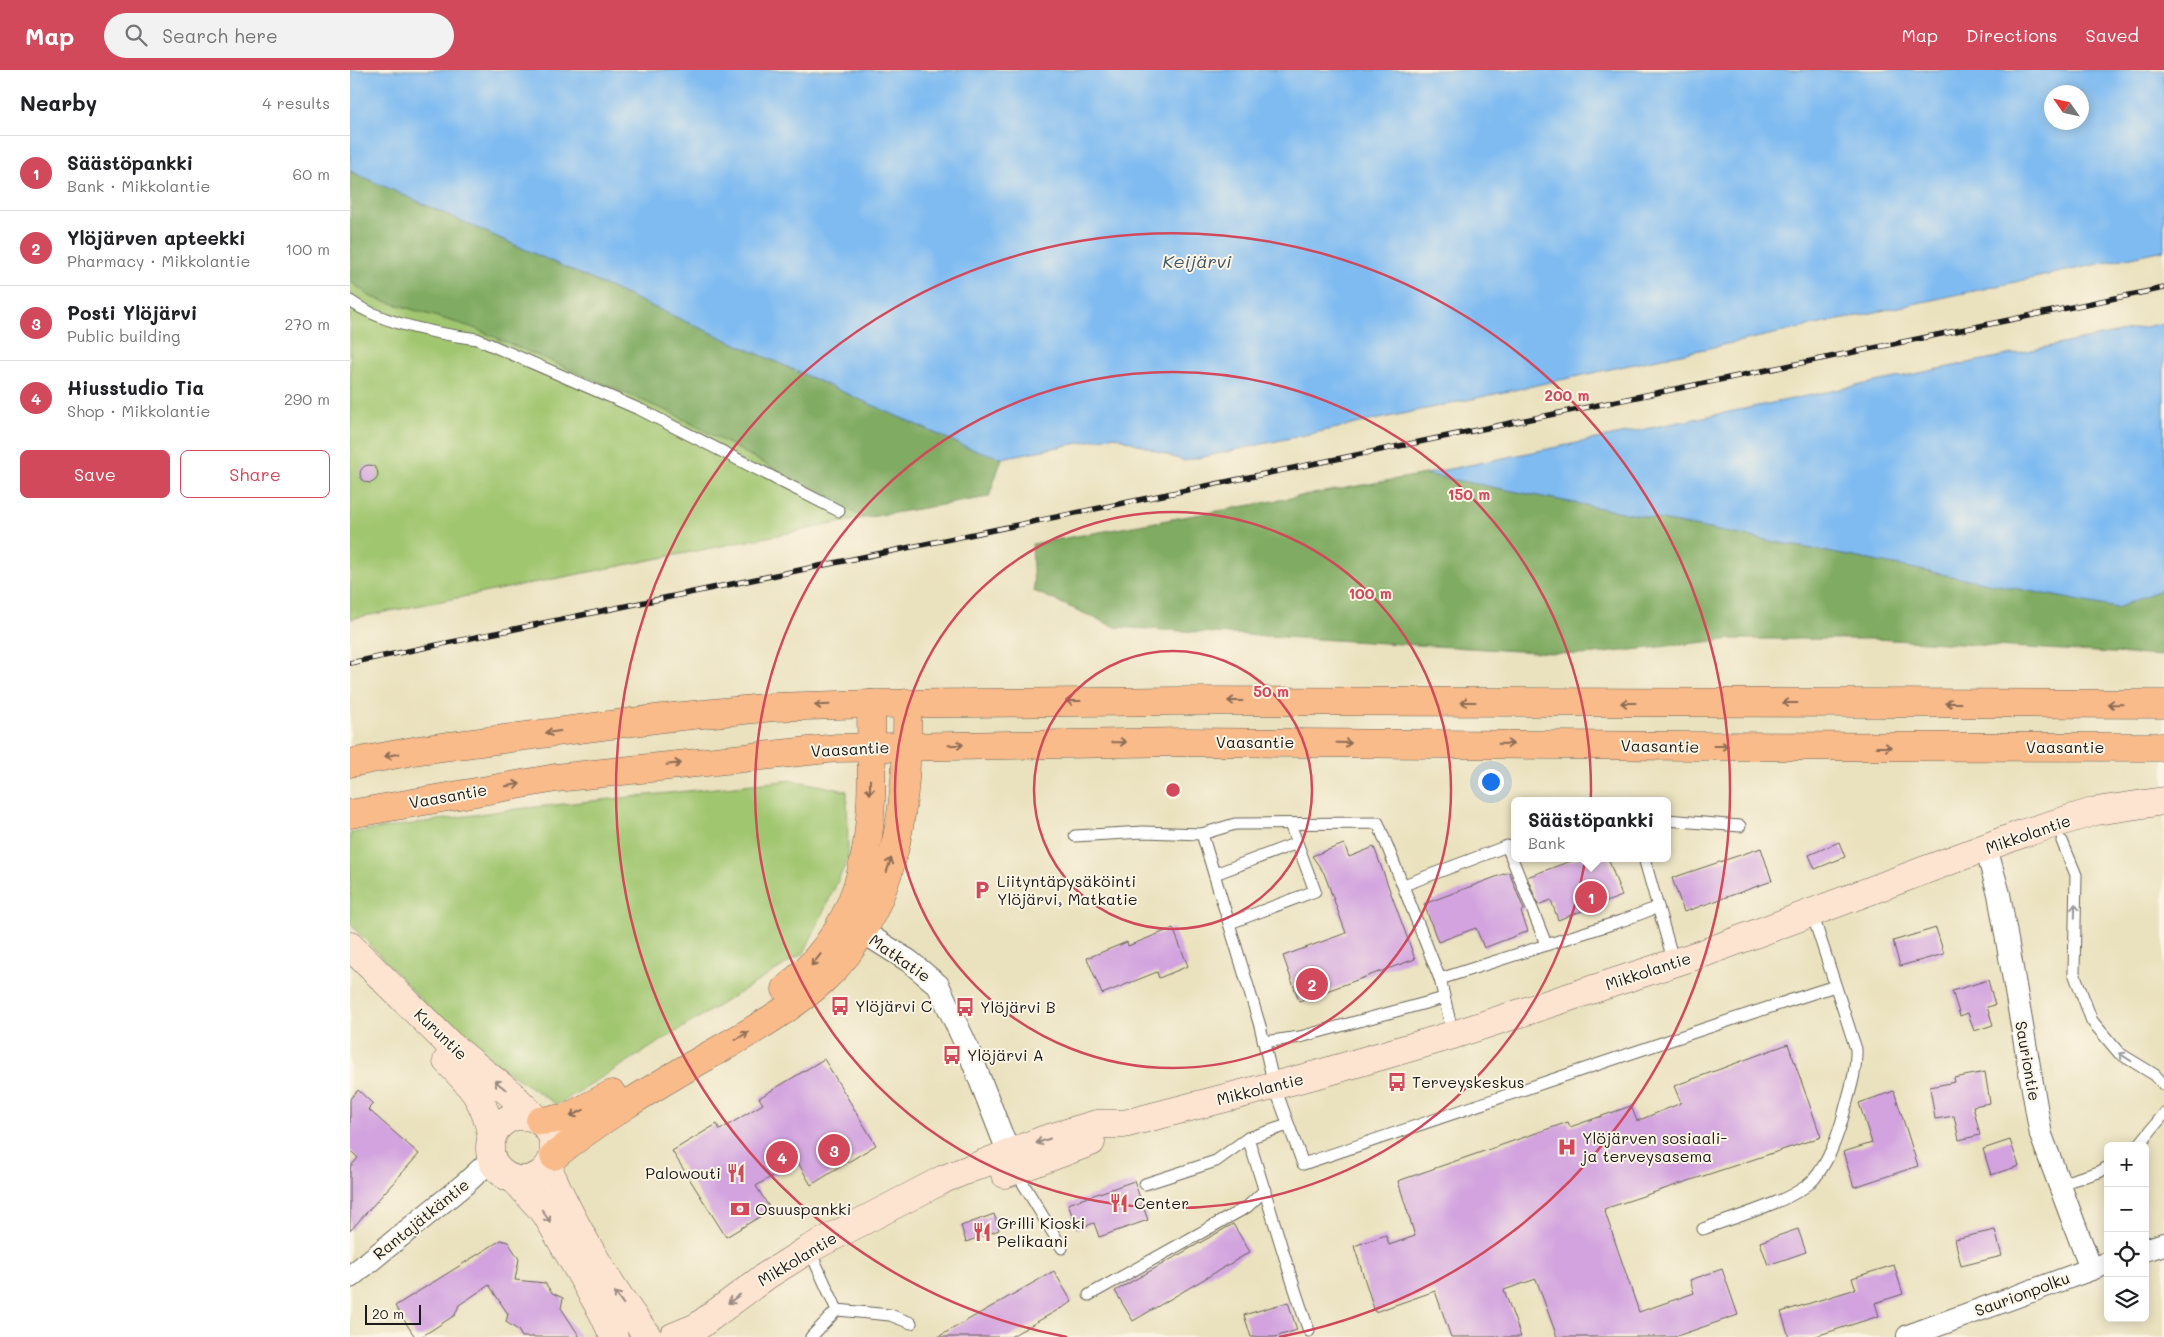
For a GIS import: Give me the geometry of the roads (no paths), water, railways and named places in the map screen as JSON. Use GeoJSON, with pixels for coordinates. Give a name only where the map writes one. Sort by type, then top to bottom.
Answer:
{"type":"FeatureCollection","features":[{"type":"Feature","properties":{"kind":"highway"},"geometry":{"type":"LineString","coordinates":[[350,764],[419,750],[663,718],[774,707],[907,703],[1200,701],[2164,704]]}},
{"type":"Feature","properties":{"kind":"highway"},"geometry":{"type":"LineString","coordinates":[[538,1119],[566,1118],[594,1105],[785,990],[853,926],[873,911],[895,847],[906,786],[908,746],[907,703]]}},
{"type":"Feature","properties":{"kind":"highway"},"geometry":{"type":"LineString","coordinates":[[551,1162],[577,1137],[654,1087],[729,1044],[806,994],[834,969],[853,926],[869,839],[871,704]]}},
{"type":"Feature","properties":{"kind":"highway","name":"Vaasantie"},"geometry":{"type":"LineString","coordinates":[[350,814],[556,778],[837,748],[1201,742],[2164,747]]}},
{"type":"Feature","properties":{"kind":"main road","name":"Mikkolantie"},"geometry":{"type":"LineString","coordinates":[[673,1337],[697,1327],[766,1276],[913,1213],[1012,1162],[1050,1159],[1106,1136],[1124,1124],[1274,1085],[1453,1035],[1674,963],[2024,833],[2096,812],[2164,801]]}},
{"type":"Feature","properties":{"kind":"main road","name":"Kuruntie"},"geometry":{"type":"LineString","coordinates":[[350,946],[450,1045],[512,1095],[538,1119]]}},
{"type":"Feature","properties":{"kind":"main road","name":"Kuruntie"},"geometry":{"type":"LineString","coordinates":[[350,961],[468,1082],[485,1108],[492,1148]]}},
{"type":"Feature","properties":{"kind":"main road"},"geometry":{"type":"LineString","coordinates":[[614,1337],[603,1313],[546,1214],[515,1180],[498,1170],[492,1148],[497,1127],[506,1120],[524,1115],[538,1119],[553,1136],[551,1162],[564,1204],[595,1262],[648,1337]]}},
{"type":"Feature","properties":{"kind":"main road"},"geometry":{"type":"LineString","coordinates":[[515,1180],[533,1179],[551,1162]]}},
{"type":"Feature","properties":{"kind":"main road","name":"Mikkolantie"},"geometry":{"type":"LineString","coordinates":[[712,1337],[759,1302],[813,1257]]}},
{"type":"Feature","properties":{"kind":"street","name":"Sauriontie"},"geometry":{"type":"LineString","coordinates":[[1986,848],[1999,894],[2041,1135],[2059,1184],[2099,1266]]}},
{"type":"Feature","properties":{"kind":"street","name":"Matkatie"},"geometry":{"type":"LineString","coordinates":[[853,926],[909,961],[938,985],[968,1049],[1012,1162]]}},
{"type":"Feature","properties":{"kind":"street","name":"Rantajätkäntie"},"geometry":{"type":"LineString","coordinates":[[350,1277],[466,1183],[492,1148]]}},
{"type":"Feature","properties":{"kind":"street"},"geometry":{"type":"LineString","coordinates":[[2149,1249],[2164,1244]]}},
{"type":"Feature","properties":{"kind":"street","name":"Saurionpolku"},"geometry":{"type":"LineString","coordinates":[[1906,1336],[2099,1266]]}},
{"type":"Feature","properties":{"kind":"lane"},"geometry":{"type":"LineString","coordinates":[[350,301],[387,318],[454,336],[477,339],[641,410],[839,511]]}},
{"type":"Feature","properties":{"kind":"lane"},"geometry":{"type":"LineString","coordinates":[[1671,820],[1740,826]]}},
{"type":"Feature","properties":{"kind":"lane"},"geometry":{"type":"LineString","coordinates":[[1076,836],[1143,832],[1202,834],[1235,824],[1378,823],[1440,979],[1453,1035]]}},
{"type":"Feature","properties":{"kind":"lane"},"geometry":{"type":"LineString","coordinates":[[1230,923],[1315,891],[1290,824]]}},
{"type":"Feature","properties":{"kind":"lane"},"geometry":{"type":"LineString","coordinates":[[1202,834],[1230,923],[1264,1042],[1274,1085],[1303,1164],[1533,1088],[1660,1042],[1835,986]]}},
{"type":"Feature","properties":{"kind":"lane"},"geometry":{"type":"LineString","coordinates":[[2062,841],[2076,875],[2074,972],[2092,1021],[2119,1053],[2155,1075],[2164,1085]]}},
{"type":"Feature","properties":{"kind":"lane"},"geometry":{"type":"LineString","coordinates":[[1215,874],[1297,843]]}},
{"type":"Feature","properties":{"kind":"lane"},"geometry":{"type":"LineString","coordinates":[[1404,885],[1507,846],[1511,856]]}},
{"type":"Feature","properties":{"kind":"lane"},"geometry":{"type":"LineString","coordinates":[[1513,862],[1546,944]]}},
{"type":"Feature","properties":{"kind":"lane"},"geometry":{"type":"LineString","coordinates":[[1645,862],[1674,963]]}},
{"type":"Feature","properties":{"kind":"lane"},"geometry":{"type":"LineString","coordinates":[[1440,979],[1658,907]]}},
{"type":"Feature","properties":{"kind":"lane"},"geometry":{"type":"LineString","coordinates":[[1703,1229],[1788,1197],[1813,1180],[1827,1159],[1843,1118],[1857,1060],[1856,1049],[1812,913]]}},
{"type":"Feature","properties":{"kind":"lane"},"geometry":{"type":"LineString","coordinates":[[1264,1042],[1300,1037],[1444,998]]}},
{"type":"Feature","properties":{"kind":"lane"},"geometry":{"type":"LineString","coordinates":[[2141,1142],[2164,1114]]}},
{"type":"Feature","properties":{"kind":"lane"},"geometry":{"type":"LineString","coordinates":[[1146,1184],[1216,1161],[1248,1138],[1288,1125]]}},
{"type":"Feature","properties":{"kind":"lane"},"geometry":{"type":"LineString","coordinates":[[1248,1138],[1266,1190],[1288,1274],[1309,1331]]}},
{"type":"Feature","properties":{"kind":"lane"},"geometry":{"type":"LineString","coordinates":[[1012,1162],[1062,1248]]}},
{"type":"Feature","properties":{"kind":"lane"},"geometry":{"type":"LineString","coordinates":[[2059,1184],[2104,1169]]}},
{"type":"Feature","properties":{"kind":"lane"},"geometry":{"type":"LineString","coordinates":[[1090,1295],[1247,1207],[1266,1190]]}},
{"type":"Feature","properties":{"kind":"lane"},"geometry":{"type":"LineString","coordinates":[[813,1257],[837,1310]]}},
{"type":"Feature","properties":{"kind":"lane"},"geometry":{"type":"LineString","coordinates":[[837,1310],[890,1316],[911,1324]]}},
{"type":"Feature","properties":{"kind":"lane"},"geometry":{"type":"LineString","coordinates":[[811,1337],[837,1310]]}},
{"type":"Feature","properties":{"kind":"water","name":"Keijärvi"},"geometry":{"type":"Polygon","coordinates":[[[350,70],[2164,70],[2164,250],[1184,461],[1115,436],[1002,458],[966,447],[350,171],[350,70]]]}},
{"type":"Feature","properties":{"kind":"water"},"geometry":{"type":"Polygon","coordinates":[[[2164,323],[2164,588],[2117,608],[1425,474],[2164,323]]]}},
{"type":"Feature","properties":{"kind":"railway"},"geometry":{"type":"LineString","coordinates":[[350,663],[2164,288]]}},
{"type":"Feature","properties":{"kind":"place","name":"Liityntäpysäköinti Ylöjärvi, Matkatie"},"geometry":{"type":"Point","coordinates":[982,890]}},
{"type":"Feature","properties":{"kind":"place","name":"Säästöpankki"},"geometry":{"type":"Point","coordinates":[1591,897]}},
{"type":"Feature","properties":{"kind":"place","name":"Ylöjärven apteekki"},"geometry":{"type":"Point","coordinates":[1312,984]}},
{"type":"Feature","properties":{"kind":"place","name":"Ylöjärvi C"},"geometry":{"type":"Point","coordinates":[840,1006]}},
{"type":"Feature","properties":{"kind":"place","name":"Ylöjärvi B"},"geometry":{"type":"Point","coordinates":[965,1007]}},
{"type":"Feature","properties":{"kind":"place","name":"Ylöjärvi A"},"geometry":{"type":"Point","coordinates":[952,1055]}},
{"type":"Feature","properties":{"kind":"place","name":"Terveyskeskus"},"geometry":{"type":"Point","coordinates":[1397,1082]}},
{"type":"Feature","properties":{"kind":"place","name":"Ylöjärven sosiaali- ja terveysasema"},"geometry":{"type":"Point","coordinates":[1567,1147]}},
{"type":"Feature","properties":{"kind":"place","name":"Posti Ylöjärvi"},"geometry":{"type":"Point","coordinates":[834,1150]}},
{"type":"Feature","properties":{"kind":"place","name":"Hiusstudio Tia"},"geometry":{"type":"Point","coordinates":[782,1157]}},
{"type":"Feature","properties":{"kind":"place","name":"Palowouti"},"geometry":{"type":"Point","coordinates":[736,1173]}},
{"type":"Feature","properties":{"kind":"place","name":"Center"},"geometry":{"type":"Point","coordinates":[1119,1203]}},
{"type":"Feature","properties":{"kind":"place","name":"Osuuspankki"},"geometry":{"type":"Point","coordinates":[740,1209]}},
{"type":"Feature","properties":{"kind":"place","name":"Grilli Kioski Pelikaani"},"geometry":{"type":"Point","coordinates":[982,1232]}}]}
